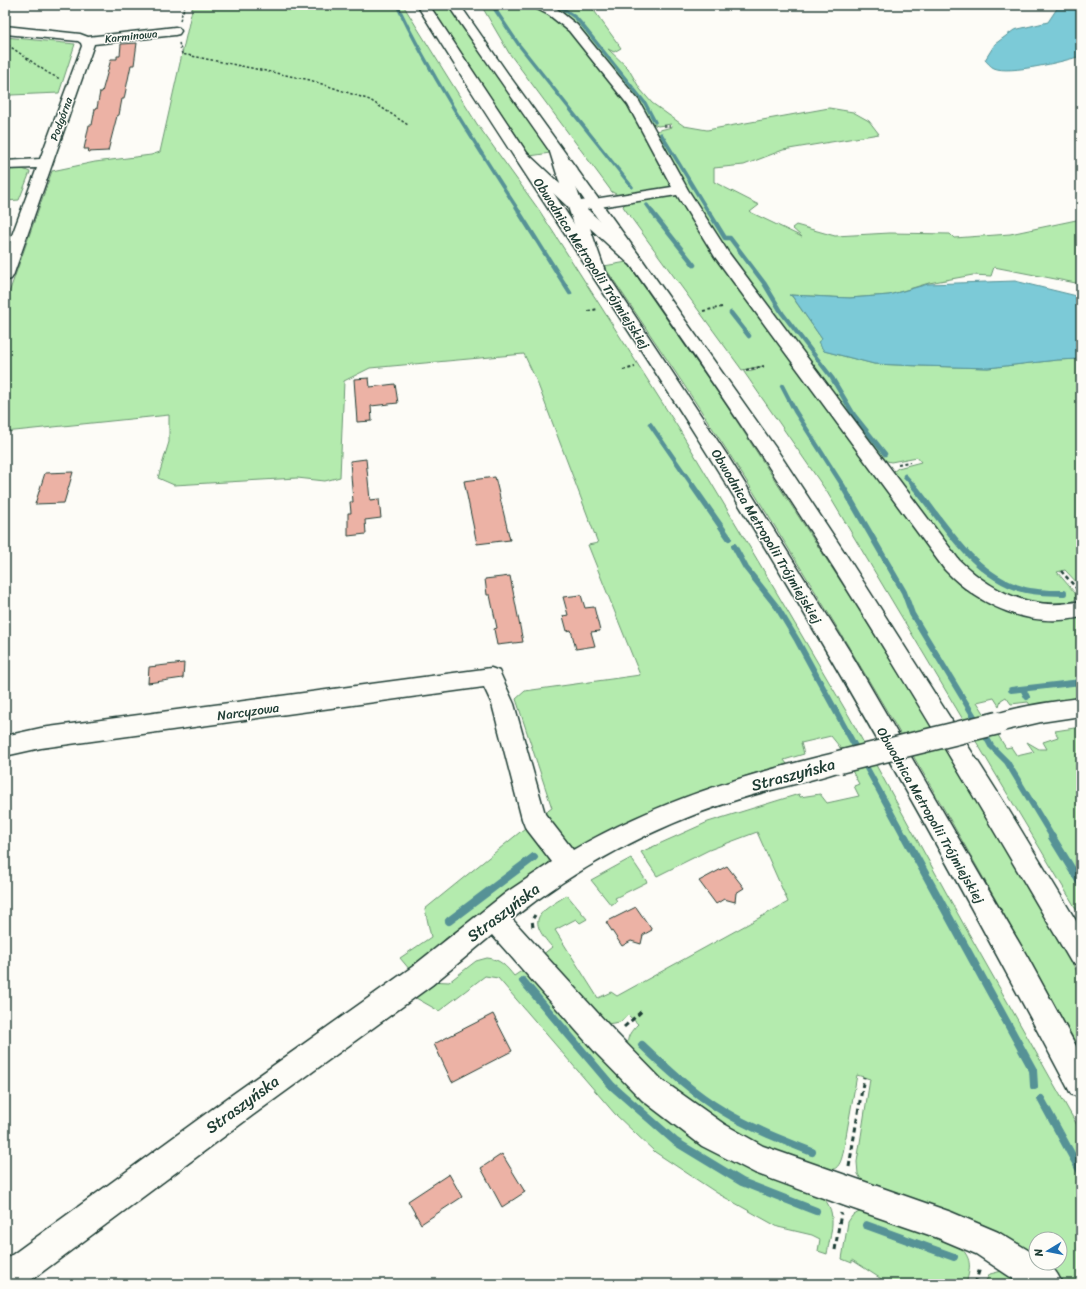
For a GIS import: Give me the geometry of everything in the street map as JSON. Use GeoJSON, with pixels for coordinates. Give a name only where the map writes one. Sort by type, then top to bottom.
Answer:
{"type":"FeatureCollection","features":[{"type":"Feature","properties":{"kind":"main road","name":"Obwodnica Metropolii Trójmiejskiej"},"geometry":{"type":"LineString","coordinates":[[423,5],[720,459],[842,658],[1018,967],[1081,1084]]}},
{"type":"Feature","properties":{"kind":"main road"},"geometry":{"type":"LineString","coordinates":[[539,5],[552,12],[573,28],[634,104],[681,190],[721,254],[952,565],[974,586],[1003,602],[1026,609],[1053,612],[1081,609]]}},
{"type":"Feature","properties":{"kind":"main road"},"geometry":{"type":"LineString","coordinates":[[458,8],[503,77],[635,261],[768,451],[838,558],[996,811],[1081,953]]}},
{"type":"Feature","properties":{"kind":"main road"},"geometry":{"type":"LineString","coordinates":[[5,30],[72,37],[87,41]]}},
{"type":"Feature","properties":{"kind":"main road","name":"Karminowa"},"geometry":{"type":"LineString","coordinates":[[87,41],[176,31]]}},
{"type":"Feature","properties":{"kind":"main road","name":"Podgórna"},"geometry":{"type":"LineString","coordinates":[[5,276],[11,241],[46,163],[88,46],[87,41]]}},
{"type":"Feature","properties":{"kind":"main road"},"geometry":{"type":"LineString","coordinates":[[557,152],[596,268]]}},
{"type":"Feature","properties":{"kind":"main road"},"geometry":{"type":"LineString","coordinates":[[523,157],[635,261]]}},
{"type":"Feature","properties":{"kind":"main road"},"geometry":{"type":"LineString","coordinates":[[5,165],[46,163]]}},
{"type":"Feature","properties":{"kind":"main road"},"geometry":{"type":"LineString","coordinates":[[576,206],[681,190]]}},
{"type":"Feature","properties":{"kind":"main road","name":"Narcyzowa"},"geometry":{"type":"LineString","coordinates":[[5,746],[41,738],[491,677],[503,704],[534,819],[570,865]]}},
{"type":"Feature","properties":{"kind":"main road","name":"Straszyńska"},"geometry":{"type":"LineString","coordinates":[[5,1280],[270,1083],[428,971],[517,899],[570,865],[654,821],[726,793],[779,777],[998,723],[1041,713],[1081,707]]}},
{"type":"Feature","properties":{"kind":"main road"},"geometry":{"type":"LineString","coordinates":[[493,917],[606,1043],[652,1090],[713,1135],[755,1158],[845,1191],[940,1223],[988,1243],[1024,1266],[1046,1284]]}},
{"type":"Feature","properties":{"kind":"path"},"geometry":{"type":"LineString","coordinates":[[5,43],[48,73],[73,85]]}},
{"type":"Feature","properties":{"kind":"path"},"geometry":{"type":"LineString","coordinates":[[182,54],[310,80],[370,100],[408,125]]}},
{"type":"Feature","properties":{"kind":"path"},"geometry":{"type":"LineString","coordinates":[[703,311],[722,307]]}},
{"type":"Feature","properties":{"kind":"path"},"geometry":{"type":"LineString","coordinates":[[588,311],[598,309]]}},
{"type":"Feature","properties":{"kind":"path"},"geometry":{"type":"LineString","coordinates":[[746,370],[764,366]]}},
{"type":"Feature","properties":{"kind":"path"},"geometry":{"type":"LineString","coordinates":[[623,370],[635,367]]}},
{"type":"Feature","properties":{"kind":"path"},"geometry":{"type":"LineString","coordinates":[[1061,571],[1081,593]]}},
{"type":"Feature","properties":{"kind":"path"},"geometry":{"type":"LineString","coordinates":[[533,931],[532,920],[539,909]]}},
{"type":"Feature","properties":{"kind":"path"},"geometry":{"type":"LineString","coordinates":[[835,1250],[864,1077]]}},
{"type":"Feature","properties":{"kind":"green space"},"geometry":{"type":"Polygon","coordinates":[[[193,5],[403,5],[477,124],[539,210],[679,429],[849,716],[964,925],[1081,1132],[1081,1284],[1063,1284],[1048,1271],[1068,1271],[1068,1231],[1028,1231],[1028,1257],[864,1184],[858,1174],[857,1162],[870,1079],[857,1075],[843,1153],[836,1168],[830,1171],[781,1155],[742,1136],[663,1083],[628,1047],[630,1034],[638,1024],[628,1015],[620,1022],[607,1024],[541,956],[552,947],[539,929],[539,916],[549,906],[567,895],[587,919],[580,923],[576,919],[555,930],[598,998],[611,992],[617,996],[788,902],[757,832],[709,850],[657,876],[641,852],[708,822],[799,794],[800,797],[820,794],[827,803],[859,796],[854,786],[859,784],[839,746],[831,736],[801,743],[804,754],[784,760],[787,764],[687,796],[645,814],[575,848],[571,848],[538,818],[552,808],[516,699],[525,691],[640,675],[588,545],[598,543],[537,382],[524,354],[370,368],[344,381],[340,477],[325,481],[297,478],[174,485],[158,478],[169,442],[169,415],[5,432],[5,304],[52,171],[95,162],[151,155],[160,152],[193,5]]]}},
{"type":"Feature","properties":{"kind":"green space"},"geometry":{"type":"Polygon","coordinates":[[[430,5],[448,5],[550,153],[530,156],[430,5]]]}},
{"type":"Feature","properties":{"kind":"green space"},"geometry":{"type":"Polygon","coordinates":[[[481,5],[535,5],[570,29],[628,102],[673,186],[670,188],[620,196],[612,192],[509,53],[481,5]]]}},
{"type":"Feature","properties":{"kind":"green space"},"geometry":{"type":"Polygon","coordinates":[[[545,5],[590,5],[621,48],[614,52],[608,49],[628,68],[640,89],[652,103],[684,126],[707,130],[829,108],[853,112],[869,121],[879,134],[783,150],[744,165],[714,168],[714,182],[759,205],[750,212],[802,237],[792,228],[796,225],[835,236],[890,233],[950,234],[954,238],[1010,234],[1081,219],[1081,284],[994,267],[991,276],[973,275],[929,283],[889,295],[849,298],[791,295],[822,339],[824,351],[874,364],[988,368],[1057,360],[1081,359],[1081,587],[1065,570],[1057,572],[1075,593],[1076,598],[1073,602],[1054,605],[1024,602],[988,586],[952,554],[893,472],[898,468],[921,462],[917,457],[891,462],[883,460],[741,273],[704,218],[656,133],[656,131],[672,127],[671,124],[658,126],[652,124],[641,107],[545,5]]]}},
{"type":"Feature","properties":{"kind":"green space"},"geometry":{"type":"Polygon","coordinates":[[[5,37],[75,44],[59,93],[11,95],[5,108],[5,37]]]}},
{"type":"Feature","properties":{"kind":"green space"},"geometry":{"type":"Polygon","coordinates":[[[20,168],[30,172],[19,200],[5,201],[5,169],[20,168]]]}},
{"type":"Feature","properties":{"kind":"green space"},"geometry":{"type":"Polygon","coordinates":[[[671,195],[680,197],[939,557],[1050,620],[1081,618],[1081,698],[1031,706],[1028,702],[1011,704],[1006,697],[1001,700],[999,706],[994,698],[977,702],[1006,748],[1011,747],[1017,756],[1034,752],[1027,742],[1039,749],[1047,749],[1043,742],[1058,737],[1055,731],[1081,727],[1081,917],[827,492],[744,372],[764,367],[742,370],[623,206],[627,202],[671,195]]]}},
{"type":"Feature","properties":{"kind":"green space"},"geometry":{"type":"Polygon","coordinates":[[[627,262],[723,400],[847,591],[930,724],[1081,978],[1081,1052],[931,786],[854,655],[754,492],[604,266],[627,262]]]}},
{"type":"Feature","properties":{"kind":"green space"},"geometry":{"type":"Polygon","coordinates":[[[530,824],[550,858],[548,864],[445,939],[430,959],[410,970],[400,958],[431,937],[425,909],[530,824]]]}},
{"type":"Feature","properties":{"kind":"green space"},"geometry":{"type":"Polygon","coordinates":[[[631,858],[647,882],[615,898],[617,901],[611,905],[591,880],[631,858]]]}},
{"type":"Feature","properties":{"kind":"green space"},"geometry":{"type":"Polygon","coordinates":[[[487,958],[496,960],[502,964],[514,976],[526,968],[611,1063],[822,1197],[827,1203],[832,1217],[827,1254],[818,1251],[820,1239],[812,1235],[778,1227],[717,1193],[655,1152],[615,1114],[498,978],[485,976],[439,1011],[416,998],[412,992],[428,981],[449,982],[476,961],[487,958]]]}},
{"type":"Feature","properties":{"kind":"green space"},"geometry":{"type":"Polygon","coordinates":[[[861,1211],[958,1245],[968,1258],[969,1272],[966,1284],[889,1284],[852,1260],[852,1263],[842,1259],[848,1222],[852,1216],[861,1211]]]}},
{"type":"Feature","properties":{"kind":"green space"},"geometry":{"type":"Polygon","coordinates":[[[1002,1271],[1022,1284],[984,1284],[990,1274],[1002,1271]]]}},
{"type":"Feature","properties":{"kind":"water"},"geometry":{"type":"Polygon","coordinates":[[[1061,5],[1081,5],[1081,56],[1024,69],[1012,70],[1001,70],[994,68],[985,60],[995,44],[1014,30],[1048,22],[1061,5]]]}},
{"type":"Feature","properties":{"kind":"water"},"geometry":{"type":"Polygon","coordinates":[[[1015,281],[1081,297],[1081,359],[1057,360],[988,368],[874,364],[824,351],[818,342],[822,339],[792,296],[789,295],[850,298],[889,295],[928,284],[1015,281]]]}},
{"type":"Feature","properties":{"kind":"building"},"geometry":{"type":"Polygon","coordinates":[[[137,43],[134,65],[131,65],[124,99],[122,99],[119,115],[117,116],[108,151],[88,152],[89,149],[84,149],[89,125],[92,125],[95,109],[97,108],[100,92],[102,92],[111,59],[117,59],[117,56],[120,56],[121,44],[137,43]]]}},
{"type":"Feature","properties":{"kind":"building"},"geometry":{"type":"Polygon","coordinates":[[[369,378],[370,387],[395,384],[398,403],[371,406],[372,421],[357,422],[354,379],[369,378]]]}},
{"type":"Feature","properties":{"kind":"building"},"geometry":{"type":"Polygon","coordinates":[[[366,459],[370,500],[379,499],[381,518],[365,520],[366,534],[348,536],[348,513],[351,513],[350,502],[353,502],[350,461],[366,459]]]}},
{"type":"Feature","properties":{"kind":"building"},"geometry":{"type":"Polygon","coordinates":[[[73,472],[64,503],[35,504],[45,473],[73,472]]]}},
{"type":"Feature","properties":{"kind":"building"},"geometry":{"type":"Polygon","coordinates":[[[495,477],[510,540],[477,544],[464,481],[495,477]]]}},
{"type":"Feature","properties":{"kind":"building"},"geometry":{"type":"Polygon","coordinates":[[[510,576],[523,642],[497,645],[494,629],[497,628],[490,595],[487,595],[485,579],[510,576]]]}},
{"type":"Feature","properties":{"kind":"building"},"geometry":{"type":"Polygon","coordinates":[[[581,595],[585,608],[594,607],[600,631],[591,632],[595,646],[576,649],[571,630],[567,631],[563,616],[568,615],[563,597],[581,595]]]}},
{"type":"Feature","properties":{"kind":"building"},"geometry":{"type":"Polygon","coordinates":[[[184,663],[183,678],[148,683],[149,667],[184,663]]]}},
{"type":"Feature","properties":{"kind":"building"},"geometry":{"type":"Polygon","coordinates":[[[727,866],[744,888],[736,893],[735,902],[724,899],[716,904],[699,881],[727,866]]]}},
{"type":"Feature","properties":{"kind":"building"},"geometry":{"type":"Polygon","coordinates":[[[636,907],[652,930],[643,935],[641,944],[631,941],[622,946],[606,922],[636,907]]]}},
{"type":"Feature","properties":{"kind":"building"},"geometry":{"type":"Polygon","coordinates":[[[493,1014],[512,1051],[452,1082],[434,1044],[493,1014]]]}},
{"type":"Feature","properties":{"kind":"building"},"geometry":{"type":"Polygon","coordinates":[[[502,1154],[525,1192],[502,1207],[481,1168],[502,1154]]]}},
{"type":"Feature","properties":{"kind":"building"},"geometry":{"type":"Polygon","coordinates":[[[449,1174],[462,1197],[421,1224],[408,1201],[449,1174]]]}},
{"type":"Feature","properties":{"kind":"waterway"},"geometry":{"type":"LineString","coordinates":[[397,5],[440,85],[471,137],[520,213]]}},
{"type":"Feature","properties":{"kind":"waterway"},"geometry":{"type":"LineString","coordinates":[[492,5],[519,45],[632,187]]}},
{"type":"Feature","properties":{"kind":"waterway"},"geometry":{"type":"LineString","coordinates":[[558,5],[576,18],[583,26],[645,103],[655,122]]}},
{"type":"Feature","properties":{"kind":"waterway"},"geometry":{"type":"LineString","coordinates":[[661,134],[709,213]]}},
{"type":"Feature","properties":{"kind":"waterway"},"geometry":{"type":"LineString","coordinates":[[647,205],[653,213]]}},
{"type":"Feature","properties":{"kind":"waterway"},"geometry":{"type":"LineString","coordinates":[[519,212],[570,293]]}},
{"type":"Feature","properties":{"kind":"waterway"},"geometry":{"type":"LineString","coordinates":[[652,212],[694,265]]}},
{"type":"Feature","properties":{"kind":"waterway"},"geometry":{"type":"LineString","coordinates":[[709,212],[725,238],[730,238],[764,283],[782,313],[832,378],[854,415],[885,454]]}},
{"type":"Feature","properties":{"kind":"waterway"},"geometry":{"type":"LineString","coordinates":[[731,313],[749,336]]}},
{"type":"Feature","properties":{"kind":"waterway"},"geometry":{"type":"LineString","coordinates":[[782,386],[795,411],[843,486]]}},
{"type":"Feature","properties":{"kind":"waterway"},"geometry":{"type":"LineString","coordinates":[[650,424],[693,486]]}},
{"type":"Feature","properties":{"kind":"waterway"},"geometry":{"type":"LineString","coordinates":[[905,476],[914,486]]}},
{"type":"Feature","properties":{"kind":"waterway"},"geometry":{"type":"LineString","coordinates":[[692,485],[729,538]]}},
{"type":"Feature","properties":{"kind":"waterway"},"geometry":{"type":"LineString","coordinates":[[842,485],[904,592],[912,614],[978,723]]}},
{"type":"Feature","properties":{"kind":"waterway"},"geometry":{"type":"LineString","coordinates":[[913,485],[960,546],[988,572],[1004,582],[1022,589],[1037,592],[1064,593]]}},
{"type":"Feature","properties":{"kind":"waterway"},"geometry":{"type":"LineString","coordinates":[[734,546],[746,568],[777,607],[797,640],[905,838]]}},
{"type":"Feature","properties":{"kind":"waterway"},"geometry":{"type":"LineString","coordinates":[[1011,690],[1081,682]]}},
{"type":"Feature","properties":{"kind":"waterway"},"geometry":{"type":"LineString","coordinates":[[1023,689],[1027,697]]}},
{"type":"Feature","properties":{"kind":"waterway"},"geometry":{"type":"LineString","coordinates":[[983,731],[991,746],[1007,762],[1053,838]]}},
{"type":"Feature","properties":{"kind":"waterway"},"geometry":{"type":"LineString","coordinates":[[905,837],[1033,1070],[1034,1086]]}},
{"type":"Feature","properties":{"kind":"waterway"},"geometry":{"type":"LineString","coordinates":[[1052,837],[1081,884]]}},
{"type":"Feature","properties":{"kind":"waterway"},"geometry":{"type":"LineString","coordinates":[[449,921],[534,857]]}},
{"type":"Feature","properties":{"kind":"waterway"},"geometry":{"type":"LineString","coordinates":[[523,981],[612,1086],[676,1142],[742,1182],[816,1211]]}},
{"type":"Feature","properties":{"kind":"waterway"},"geometry":{"type":"LineString","coordinates":[[642,1045],[691,1089],[723,1111],[756,1128],[812,1152]]}},
{"type":"Feature","properties":{"kind":"waterway"},"geometry":{"type":"LineString","coordinates":[[1041,1099],[1081,1172]]}},
{"type":"Feature","properties":{"kind":"waterway"},"geometry":{"type":"LineString","coordinates":[[866,1225],[954,1257]]}}]}
